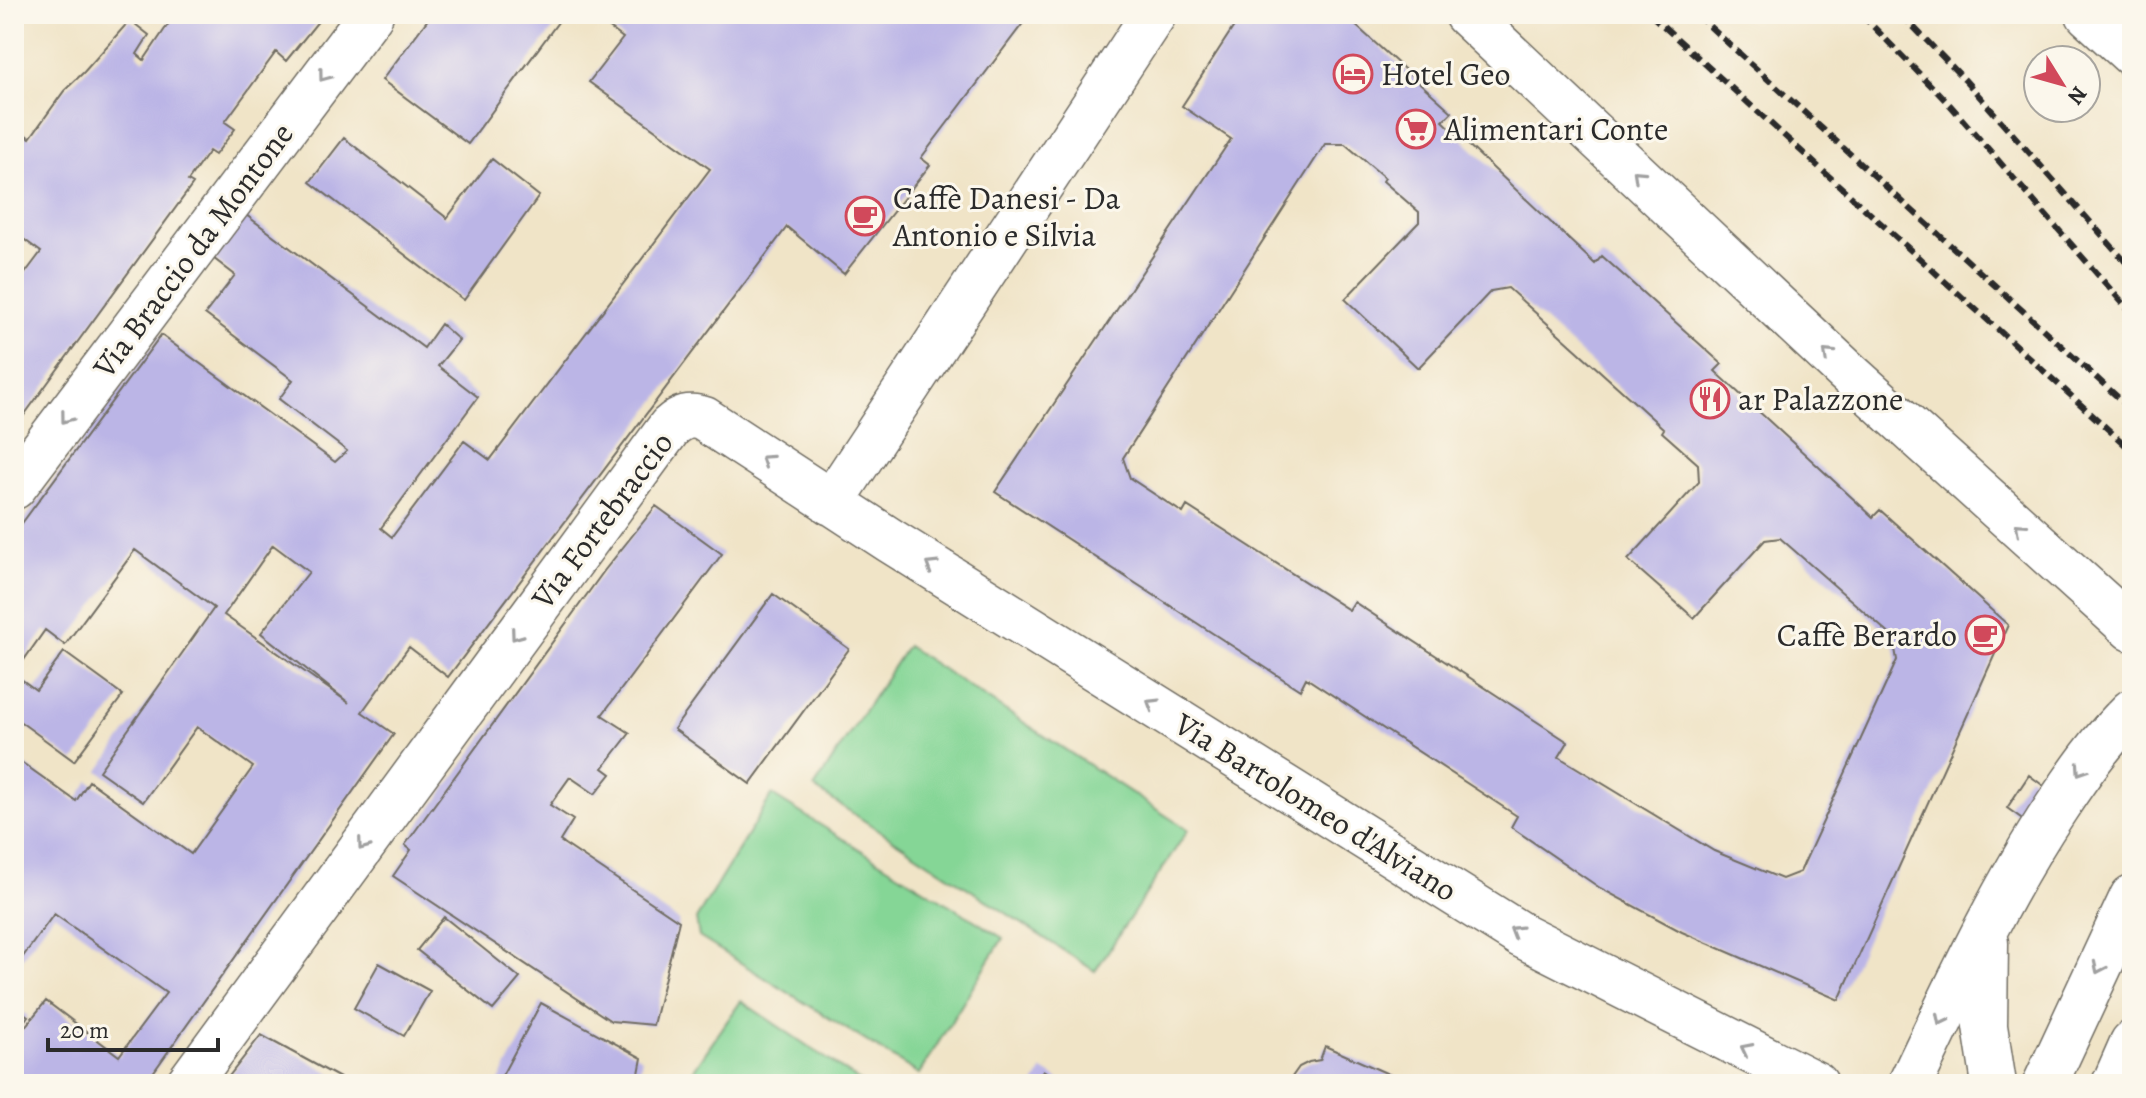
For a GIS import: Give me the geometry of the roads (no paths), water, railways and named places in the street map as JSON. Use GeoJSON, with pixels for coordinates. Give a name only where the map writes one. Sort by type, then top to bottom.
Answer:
{"type":"FeatureCollection","features":[{"type":"Feature","properties":{"kind":"main road","name":"Via Braccio da Montone"},"geometry":{"type":"LineString","coordinates":[[14,487],[371,14]]}},
{"type":"Feature","properties":{"kind":"main road"},"geometry":{"type":"LineString","coordinates":[[831,503],[1154,14]]}},
{"type":"Feature","properties":{"kind":"main road"},"geometry":{"type":"LineString","coordinates":[[1466,14],[1845,370],[2132,629]]}},
{"type":"Feature","properties":{"kind":"main road"},"geometry":{"type":"LineString","coordinates":[[2088,14],[2132,54]]}},
{"type":"Feature","properties":{"kind":"main road","name":"Via Fortebraccio"},"geometry":{"type":"LineString","coordinates":[[188,1084],[677,420],[690,415],[704,419],[831,503]]}},
{"type":"Feature","properties":{"kind":"main road","name":"Via Bartolomeo d'Alviano"},"geometry":{"type":"LineString","coordinates":[[831,503],[1521,935],[1816,1084]]}},
{"type":"Feature","properties":{"kind":"main road"},"geometry":{"type":"LineString","coordinates":[[1910,1084],[1987,925],[2040,830],[2093,753],[2132,711]]}},
{"type":"Feature","properties":{"kind":"main road"},"geometry":{"type":"LineString","coordinates":[[2045,1084],[2132,897]]}},
{"type":"Feature","properties":{"kind":"main road"},"geometry":{"type":"LineString","coordinates":[[1987,925],[1985,1014],[1994,1084]]}},
{"type":"Feature","properties":{"kind":"main road"},"geometry":{"type":"LineString","coordinates":[[2114,1084],[2132,1043]]}},
{"type":"Feature","properties":{"kind":"railway"},"geometry":{"type":"LineString","coordinates":[[1650,14],[2132,451]]}},
{"type":"Feature","properties":{"kind":"railway"},"geometry":{"type":"LineString","coordinates":[[1696,14],[2132,410]]}},
{"type":"Feature","properties":{"kind":"railway"},"geometry":{"type":"LineString","coordinates":[[1861,14],[1950,105],[2132,314]]}},
{"type":"Feature","properties":{"kind":"railway"},"geometry":{"type":"LineString","coordinates":[[1901,14],[1964,79],[2132,269]]}},
{"type":"Feature","properties":{"kind":"place","name":"Hotel Geo"},"geometry":{"type":"Point","coordinates":[1353,74]}},
{"type":"Feature","properties":{"kind":"place","name":"Alimentari Conte"},"geometry":{"type":"Point","coordinates":[1416,129]}},
{"type":"Feature","properties":{"kind":"place","name":"Caffè Danesi - Da Antonio e Silvia"},"geometry":{"type":"Point","coordinates":[865,216]}},
{"type":"Feature","properties":{"kind":"place","name":"ar Palazzone"},"geometry":{"type":"Point","coordinates":[1710,399]}},
{"type":"Feature","properties":{"kind":"place","name":"Caffè Berardo"},"geometry":{"type":"Point","coordinates":[1985,635]}}]}
